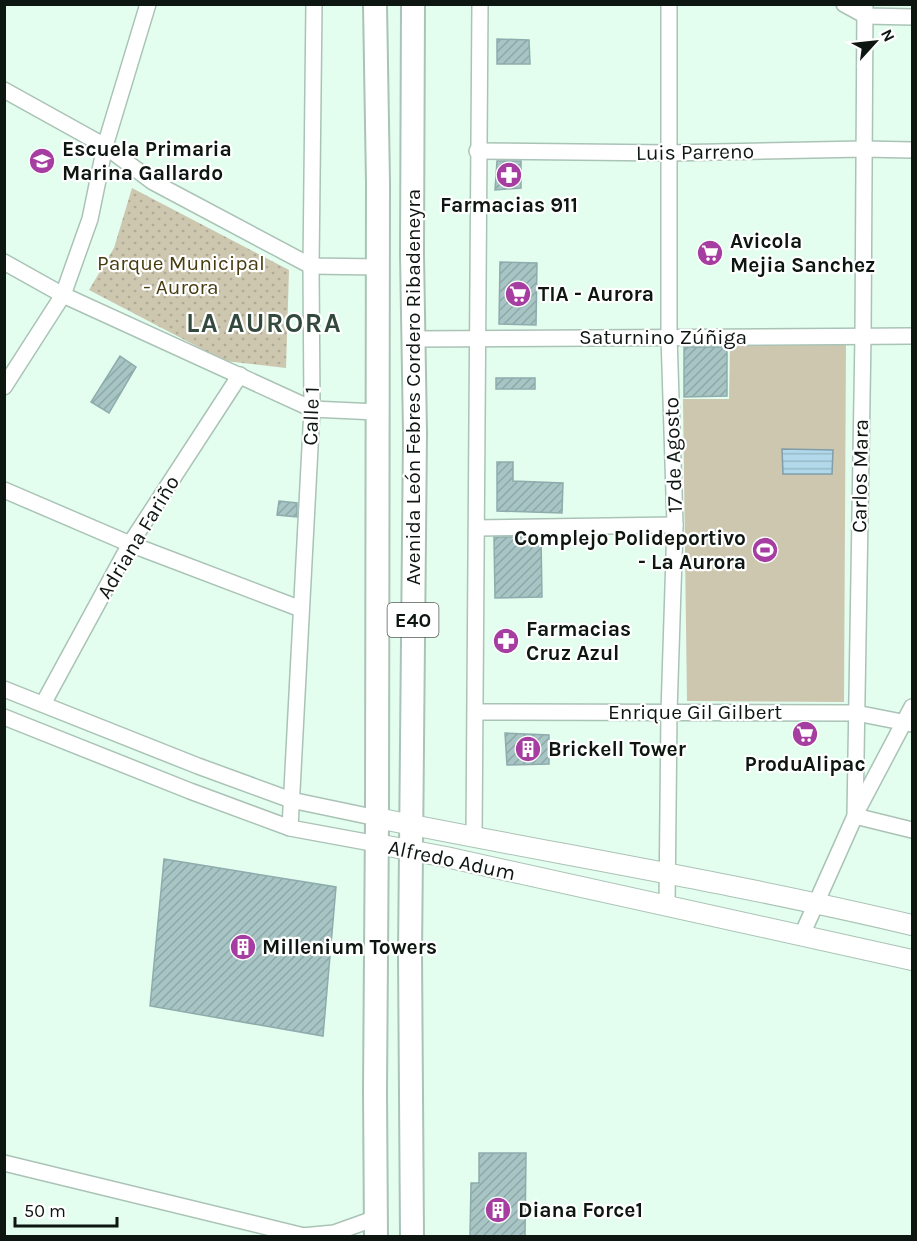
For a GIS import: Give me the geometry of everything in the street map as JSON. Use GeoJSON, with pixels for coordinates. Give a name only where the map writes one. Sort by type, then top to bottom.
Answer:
{"type":"FeatureCollection","features":[{"type":"Feature","properties":{"kind":"highway","name":"Avenida León Febres Cordero Ribadeneyra"},"geometry":{"type":"LineString","coordinates":[[375,4],[378,183],[376,1227]]}},
{"type":"Feature","properties":{"kind":"highway","name":"Avenida León Febres Cordero Ribadeneyra"},"geometry":{"type":"LineString","coordinates":[[412,1236],[411,851],[415,433],[412,254],[413,4]]}},
{"type":"Feature","properties":{"kind":"highway"},"geometry":{"type":"LineString","coordinates":[[378,183],[384,189],[392,191],[408,186],[413,180]]}},
{"type":"Feature","properties":{"kind":"highway"},"geometry":{"type":"LineString","coordinates":[[378,259],[383,243],[391,239],[401,240],[408,245],[412,254]]}},
{"type":"Feature","properties":{"kind":"highway"},"geometry":{"type":"LineString","coordinates":[[377,365],[391,374],[406,374],[413,370]]}},
{"type":"Feature","properties":{"kind":"highway"},"geometry":{"type":"LineString","coordinates":[[377,422],[384,427],[401,424],[415,433]]}},
{"type":"Feature","properties":{"kind":"main road","name":"Alfredo Adum"},"geometry":{"type":"LineString","coordinates":[[377,818],[667,872],[816,902],[912,925]]}},
{"type":"Feature","properties":{"kind":"main road","name":"Alfredo Adum"},"geometry":{"type":"LineString","coordinates":[[376,844],[912,960]]}},
{"type":"Feature","properties":{"kind":"street"},"geometry":{"type":"LineString","coordinates":[[4,387],[63,295],[90,219],[105,146],[148,4]]}},
{"type":"Feature","properties":{"kind":"street","name":"Calle 1"},"geometry":{"type":"LineString","coordinates":[[290,828],[312,409],[314,4]]}},
{"type":"Feature","properties":{"kind":"street"},"geometry":{"type":"LineString","coordinates":[[474,837],[477,151],[480,4]]}},
{"type":"Feature","properties":{"kind":"street","name":"17 de Agosto"},"geometry":{"type":"LineString","coordinates":[[667,906],[669,712],[675,525],[669,336],[669,4]]}},
{"type":"Feature","properties":{"kind":"street"},"geometry":{"type":"LineString","coordinates":[[844,4],[865,10],[912,17]]}},
{"type":"Feature","properties":{"kind":"street","name":"Carlos Mara"},"geometry":{"type":"LineString","coordinates":[[801,937],[855,816],[865,10]]}},
{"type":"Feature","properties":{"kind":"street"},"geometry":{"type":"LineString","coordinates":[[4,90],[105,146],[153,182],[311,266],[378,259]]}},
{"type":"Feature","properties":{"kind":"street","name":"Luis Parreno"},"geometry":{"type":"LineString","coordinates":[[477,151],[670,153],[912,150]]}},
{"type":"Feature","properties":{"kind":"street"},"geometry":{"type":"LineString","coordinates":[[4,262],[63,295],[312,409],[377,422]]}},
{"type":"Feature","properties":{"kind":"street","name":"Saturnino Zúñiga"},"geometry":{"type":"LineString","coordinates":[[413,339],[912,336]]}},
{"type":"Feature","properties":{"kind":"street","name":"Adriana Fariño"},"geometry":{"type":"LineString","coordinates":[[44,704],[130,544],[240,375]]}},
{"type":"Feature","properties":{"kind":"street"},"geometry":{"type":"LineString","coordinates":[[4,490],[130,544],[301,609]]}},
{"type":"Feature","properties":{"kind":"street"},"geometry":{"type":"LineString","coordinates":[[477,528],[675,525]]}},
{"type":"Feature","properties":{"kind":"street","name":"Alfredo Adum"},"geometry":{"type":"LineString","coordinates":[[4,689],[198,766],[291,800],[377,818]]}},
{"type":"Feature","properties":{"kind":"street"},"geometry":{"type":"LineString","coordinates":[[912,707],[909,723],[855,816],[912,830]]}},
{"type":"Feature","properties":{"kind":"street","name":"Enrique Gil Gilbert"},"geometry":{"type":"LineString","coordinates":[[476,712],[856,713],[909,723]]}},
{"type":"Feature","properties":{"kind":"street","name":"Alfredo Adum"},"geometry":{"type":"LineString","coordinates":[[4,717],[290,828],[376,844]]}},
{"type":"Feature","properties":{"kind":"street"},"geometry":{"type":"LineString","coordinates":[[190,791],[198,766]]}},
{"type":"Feature","properties":{"kind":"street"},"geometry":{"type":"LineString","coordinates":[[4,1163],[303,1236],[376,1227]]}},
{"type":"Feature","properties":{"kind":"green space","name":"Parque Municipal - Aurora"},"geometry":{"type":"Polygon","coordinates":[[[132,188],[289,270],[286,368],[225,361],[89,290],[114,248],[132,188]]]}},
{"type":"Feature","properties":{"kind":"green space","name":"Complejo Polideportivo - La Aurora"},"geometry":{"type":"Polygon","coordinates":[[[846,342],[844,702],[687,701],[683,399],[729,399],[730,344],[846,342]]]}},
{"type":"Feature","properties":{"kind":"water"},"geometry":{"type":"Polygon","coordinates":[[[782,449],[833,450],[832,474],[783,474],[782,449]]]}},
{"type":"Feature","properties":{"kind":"building"},"geometry":{"type":"Polygon","coordinates":[[[497,39],[529,40],[530,64],[497,64],[497,39]]]}},
{"type":"Feature","properties":{"kind":"building","name":"Farmacias 911"},"geometry":{"type":"Polygon","coordinates":[[[497,161],[521,161],[521,188],[495,190],[497,161]]]}},
{"type":"Feature","properties":{"kind":"building","name":"TIA - Aurora"},"geometry":{"type":"Polygon","coordinates":[[[500,262],[537,263],[536,325],[499,324],[500,262]]]}},
{"type":"Feature","properties":{"kind":"building"},"geometry":{"type":"Polygon","coordinates":[[[684,347],[727,347],[727,396],[684,397],[684,347]]]}},
{"type":"Feature","properties":{"kind":"building"},"geometry":{"type":"Polygon","coordinates":[[[120,356],[136,367],[109,413],[91,402],[120,356]]]}},
{"type":"Feature","properties":{"kind":"building"},"geometry":{"type":"Polygon","coordinates":[[[496,378],[535,378],[535,389],[496,389],[496,378]]]}},
{"type":"Feature","properties":{"kind":"building"},"geometry":{"type":"Polygon","coordinates":[[[497,462],[513,462],[513,481],[563,483],[562,513],[497,511],[497,462]]]}},
{"type":"Feature","properties":{"kind":"building"},"geometry":{"type":"Polygon","coordinates":[[[279,501],[297,503],[297,517],[277,515],[279,501]]]}},
{"type":"Feature","properties":{"kind":"building"},"geometry":{"type":"Polygon","coordinates":[[[494,537],[541,537],[542,597],[495,598],[494,537]]]}},
{"type":"Feature","properties":{"kind":"building","name":"Brickell Tower"},"geometry":{"type":"Polygon","coordinates":[[[505,733],[549,735],[549,764],[507,765],[505,733]]]}},
{"type":"Feature","properties":{"kind":"building","name":"Millenium Towers"},"geometry":{"type":"Polygon","coordinates":[[[164,859],[336,887],[323,1036],[150,1006],[164,859]]]}},
{"type":"Feature","properties":{"kind":"building","name":"Diana Force1"},"geometry":{"type":"Polygon","coordinates":[[[479,1153],[526,1153],[525,1236],[470,1236],[471,1183],[479,1183],[479,1153]]]}},
{"type":"Feature","properties":{"kind":"place","name":"Escuela Primaria Marina Gallardo"},"geometry":{"type":"Point","coordinates":[42,161]}},
{"type":"Feature","properties":{"kind":"place","name":"Farmacias 911"},"geometry":{"type":"Point","coordinates":[509,175]}},
{"type":"Feature","properties":{"kind":"place","name":"Avicola Mejia Sanchez"},"geometry":{"type":"Point","coordinates":[710,253]}},
{"type":"Feature","properties":{"kind":"place","name":"TIA - Aurora"},"geometry":{"type":"Point","coordinates":[518,294]}},
{"type":"Feature","properties":{"kind":"place","name":"Complejo Polideportivo - La Aurora"},"geometry":{"type":"Point","coordinates":[765,550]}},
{"type":"Feature","properties":{"kind":"place","name":"Farmacias Cruz Azul"},"geometry":{"type":"Point","coordinates":[506,641]}},
{"type":"Feature","properties":{"kind":"place","name":"ProduAlipac"},"geometry":{"type":"Point","coordinates":[805,734]}},
{"type":"Feature","properties":{"kind":"place","name":"Brickell Tower"},"geometry":{"type":"Point","coordinates":[528,749]}},
{"type":"Feature","properties":{"kind":"place","name":"Millenium Towers"},"geometry":{"type":"Point","coordinates":[243,947]}},
{"type":"Feature","properties":{"kind":"place","name":"Diana Force1"},"geometry":{"type":"Point","coordinates":[498,1210]}},
{"type":"Feature","properties":{"kind":"district","name":"LA AURORA"},"geometry":{"type":"Point","coordinates":[264,323]}}]}
